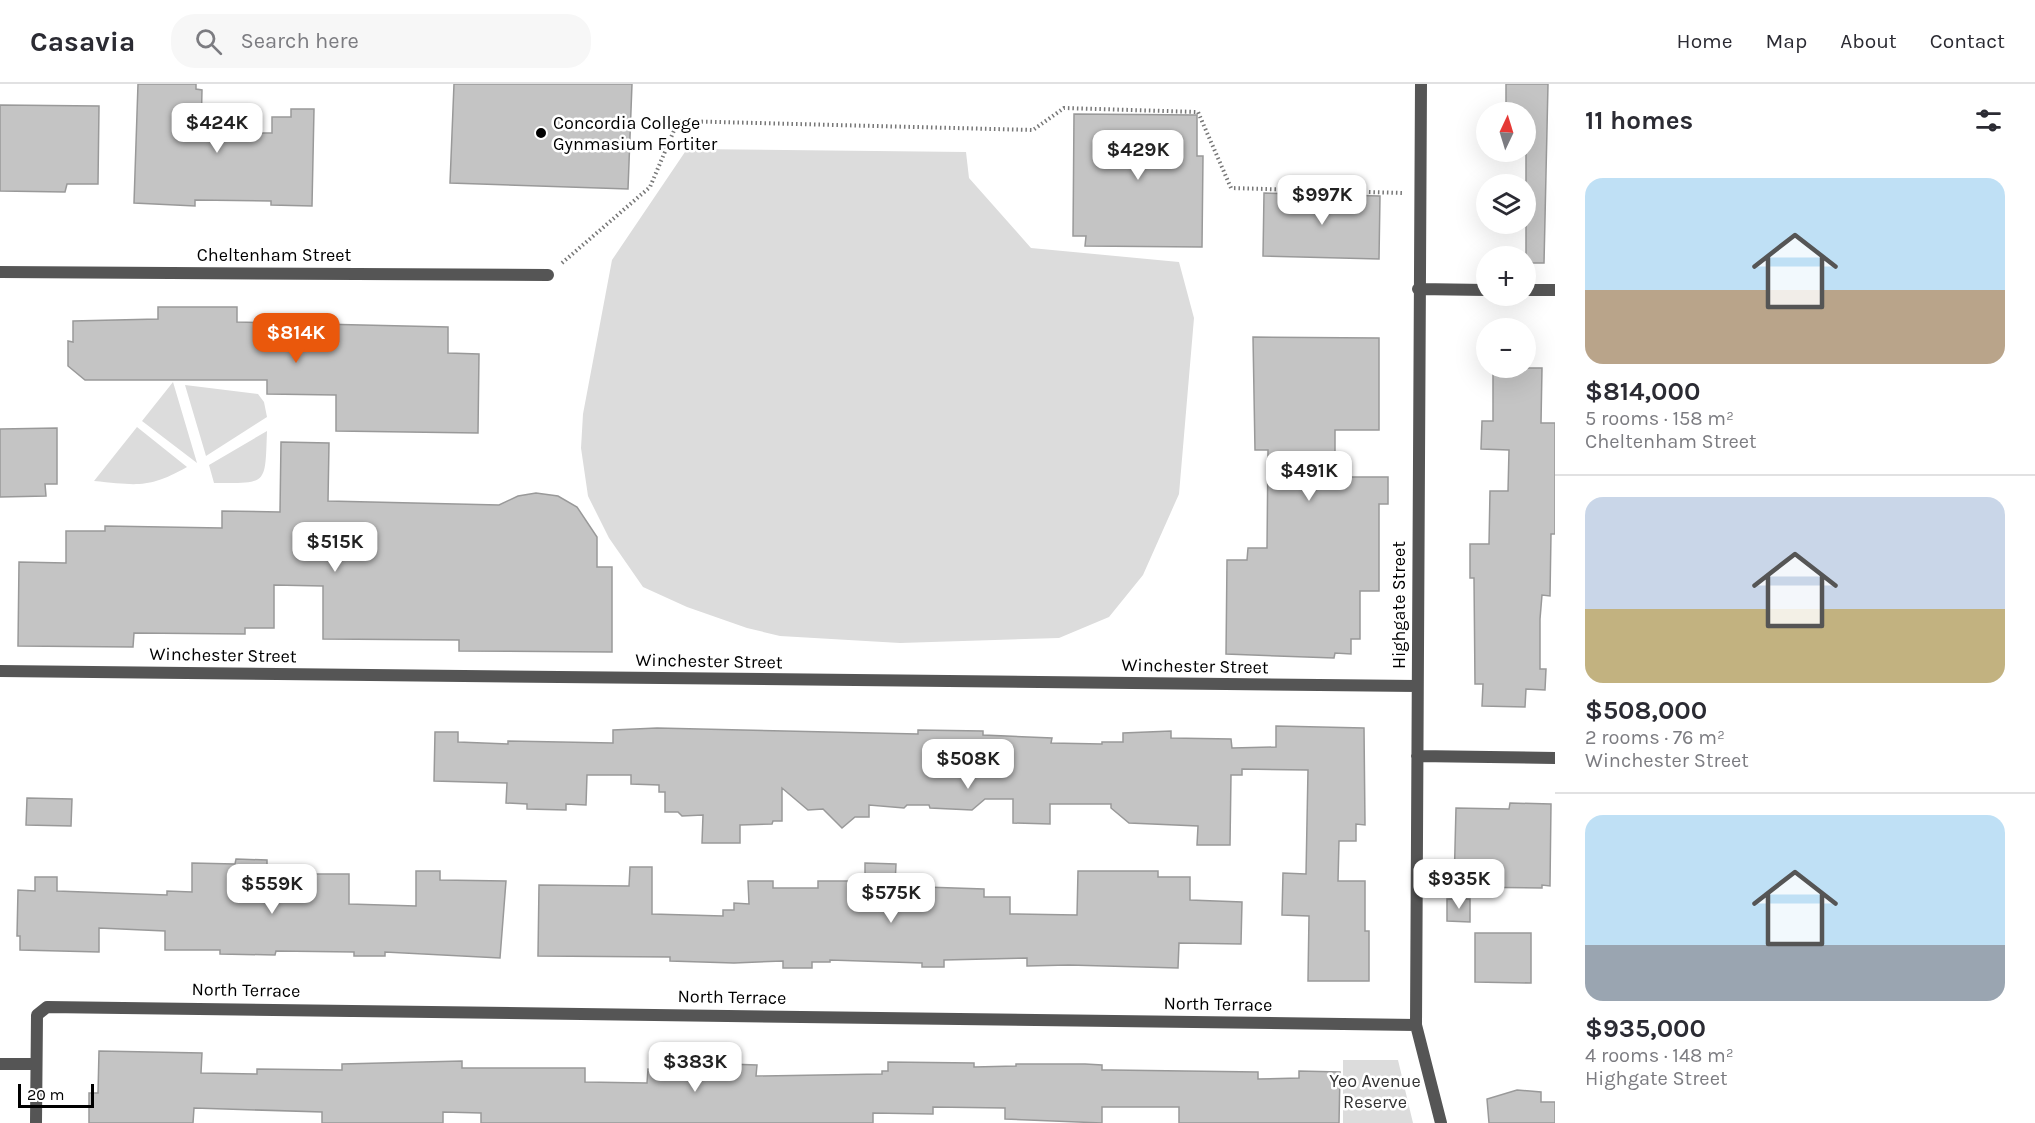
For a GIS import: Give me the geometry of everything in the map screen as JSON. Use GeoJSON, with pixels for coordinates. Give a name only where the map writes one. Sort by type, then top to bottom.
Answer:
{"type":"FeatureCollection","features":[{"type":"Feature","properties":{"kind":"street","name":"Highgate Street"},"geometry":{"type":"LineString","coordinates":[[1420,84],[1416,1025],[1441,1123]]}},
{"type":"Feature","properties":{"kind":"street","name":"Cheltenham Street"},"geometry":{"type":"LineString","coordinates":[[0,272],[548,275]]}},
{"type":"Feature","properties":{"kind":"street"},"geometry":{"type":"LineString","coordinates":[[1418,289],[1476,290]]}},
{"type":"Feature","properties":{"kind":"street"},"geometry":{"type":"LineString","coordinates":[[1536,290],[1555,290]]}},
{"type":"Feature","properties":{"kind":"street","name":"Winchester Street"},"geometry":{"type":"LineString","coordinates":[[0,671],[1417,686]]}},
{"type":"Feature","properties":{"kind":"street"},"geometry":{"type":"LineString","coordinates":[[1417,756],[1555,758]]}},
{"type":"Feature","properties":{"kind":"street","name":"North Terrace"},"geometry":{"type":"LineString","coordinates":[[36,1064],[37,1015],[47,1007],[1416,1025]]}},
{"type":"Feature","properties":{"kind":"street"},"geometry":{"type":"LineString","coordinates":[[0,1064],[36,1064],[36,1123]]}},
{"type":"Feature","properties":{"kind":"path"},"geometry":{"type":"LineString","coordinates":[[548,275],[650,187],[678,121],[1033,130],[1064,108],[1198,112],[1232,188],[1419,193]]}},
{"type":"Feature","properties":{"kind":"green space"},"geometry":{"type":"Polygon","coordinates":[[[687,149],[966,152],[969,178],[1031,248],[1179,262],[1194,318],[1179,494],[1143,575],[1109,617],[1059,638],[900,643],[780,636],[747,628],[687,607],[643,587],[609,538],[588,496],[581,448],[583,414],[612,260],[687,149]]]}},
{"type":"Feature","properties":{"kind":"green space"},"geometry":{"type":"Polygon","coordinates":[[[173,382],[197,463],[142,421],[173,382]]]}},
{"type":"Feature","properties":{"kind":"green space"},"geometry":{"type":"Polygon","coordinates":[[[185,385],[258,394],[264,402],[267,417],[206,456],[185,385]]]}},
{"type":"Feature","properties":{"kind":"green space"},"geometry":{"type":"Polygon","coordinates":[[[137,427],[187,467],[162,479],[142,484],[94,481],[137,427]]]}},
{"type":"Feature","properties":{"kind":"green space"},"geometry":{"type":"Polygon","coordinates":[[[267,431],[264,472],[260,478],[245,483],[214,483],[209,465],[267,431]]]}},
{"type":"Feature","properties":{"kind":"green space","name":"Yeo Avenue Reserve"},"geometry":{"type":"Polygon","coordinates":[[[1343,1060],[1398,1060],[1413,1123],[1343,1123],[1343,1060]]]}},
{"type":"Feature","properties":{"kind":"building"},"geometry":{"type":"Polygon","coordinates":[[[138,84],[196,84],[196,89],[202,90],[201,133],[272,133],[272,117],[291,117],[291,109],[314,109],[312,206],[271,205],[271,201],[195,200],[195,206],[134,203],[138,84]]]}},
{"type":"Feature","properties":{"kind":"building","name":"Concordia College Gynmasium Fortiter"},"geometry":{"type":"Polygon","coordinates":[[[454,84],[632,84],[628,189],[450,183],[454,84]]]}},
{"type":"Feature","properties":{"kind":"building"},"geometry":{"type":"Polygon","coordinates":[[[1506,84],[1548,84],[1544,263],[1536,263],[1536,246],[1526,246],[1526,234],[1536,234],[1536,174],[1526,174],[1526,162],[1536,162],[1536,102],[1506,102],[1506,84]]]}},
{"type":"Feature","properties":{"kind":"building"},"geometry":{"type":"Polygon","coordinates":[[[0,105],[99,106],[98,184],[67,184],[65,192],[0,191],[0,105]]]}},
{"type":"Feature","properties":{"kind":"building"},"geometry":{"type":"Polygon","coordinates":[[[1074,114],[1197,115],[1197,156],[1203,156],[1202,247],[1085,246],[1086,236],[1073,236],[1074,114]]]}},
{"type":"Feature","properties":{"kind":"building"},"geometry":{"type":"Polygon","coordinates":[[[1264,193],[1380,196],[1379,259],[1263,256],[1264,193]]]}},
{"type":"Feature","properties":{"kind":"building"},"geometry":{"type":"Polygon","coordinates":[[[158,307],[237,307],[237,322],[448,327],[448,353],[479,354],[478,433],[336,431],[336,395],[267,394],[267,380],[85,380],[68,366],[68,341],[73,342],[73,321],[158,319],[158,307]]]}},
{"type":"Feature","properties":{"kind":"building"},"geometry":{"type":"Polygon","coordinates":[[[1253,337],[1379,338],[1379,430],[1335,430],[1335,477],[1388,477],[1388,504],[1379,504],[1379,591],[1360,591],[1360,639],[1351,639],[1351,654],[1335,653],[1334,658],[1226,654],[1227,560],[1247,560],[1248,548],[1267,548],[1268,450],[1255,450],[1253,337]]]}},
{"type":"Feature","properties":{"kind":"building"},"geometry":{"type":"Polygon","coordinates":[[[1536,368],[1542,368],[1541,423],[1555,423],[1555,534],[1551,534],[1550,596],[1542,595],[1540,619],[1540,669],[1546,669],[1545,690],[1526,689],[1525,707],[1482,706],[1483,684],[1475,684],[1474,578],[1470,578],[1470,544],[1489,544],[1490,491],[1508,491],[1509,450],[1481,449],[1482,421],[1493,421],[1493,378],[1536,378],[1536,368]]]}},
{"type":"Feature","properties":{"kind":"building"},"geometry":{"type":"Polygon","coordinates":[[[57,428],[57,484],[45,484],[46,496],[0,497],[0,429],[57,428]]]}},
{"type":"Feature","properties":{"kind":"building"},"geometry":{"type":"Polygon","coordinates":[[[281,442],[329,443],[328,501],[499,505],[518,496],[536,493],[558,496],[577,507],[597,537],[597,567],[612,567],[612,652],[459,651],[459,640],[323,639],[323,586],[274,585],[274,628],[245,628],[245,634],[134,633],[133,647],[18,646],[19,562],[66,563],[66,531],[105,531],[105,526],[222,528],[222,511],[280,512],[281,442]]]}},
{"type":"Feature","properties":{"kind":"building"},"geometry":{"type":"Polygon","coordinates":[[[1276,726],[1364,728],[1365,825],[1356,824],[1356,841],[1339,841],[1338,881],[1365,881],[1365,931],[1369,931],[1369,981],[1308,981],[1309,916],[1282,915],[1283,873],[1306,874],[1308,770],[1242,769],[1242,775],[1231,775],[1230,845],[1197,845],[1198,826],[1129,823],[1111,808],[1111,804],[1050,804],[1050,824],[1013,823],[1013,799],[985,799],[972,810],[930,808],[929,805],[907,805],[904,808],[869,805],[869,817],[855,817],[842,828],[823,809],[808,810],[782,788],[782,821],[773,821],[772,824],[740,825],[740,843],[702,843],[703,815],[682,816],[678,812],[665,812],[665,792],[659,792],[659,785],[631,784],[631,775],[587,775],[586,805],[566,804],[566,810],[527,809],[527,804],[506,803],[507,783],[434,781],[435,732],[458,732],[458,742],[508,744],[508,741],[613,743],[613,730],[657,728],[918,734],[918,730],[983,731],[983,735],[1052,738],[1051,743],[1102,744],[1102,742],[1123,742],[1123,733],[1171,731],[1171,738],[1231,739],[1232,748],[1276,747],[1276,726]]]}},
{"type":"Feature","properties":{"kind":"building"},"geometry":{"type":"Polygon","coordinates":[[[27,798],[72,799],[71,826],[26,825],[27,798]]]}},
{"type":"Feature","properties":{"kind":"building"},"geometry":{"type":"Polygon","coordinates":[[[1510,803],[1551,804],[1550,886],[1542,885],[1542,888],[1454,887],[1456,808],[1509,809],[1510,803]]]}},
{"type":"Feature","properties":{"kind":"building"},"geometry":{"type":"Polygon","coordinates":[[[236,859],[267,860],[267,874],[349,874],[349,904],[416,906],[416,871],[440,871],[440,880],[506,881],[500,958],[385,952],[385,956],[354,956],[354,952],[276,951],[275,955],[220,954],[220,950],[165,950],[165,931],[99,928],[99,952],[20,950],[20,936],[17,936],[18,890],[35,891],[35,877],[57,877],[57,891],[167,895],[167,891],[192,892],[192,863],[235,864],[236,859]]]}},
{"type":"Feature","properties":{"kind":"building"},"geometry":{"type":"Polygon","coordinates":[[[865,863],[896,864],[895,886],[984,889],[984,897],[1010,897],[1010,914],[1077,915],[1078,871],[1158,871],[1158,877],[1190,877],[1190,900],[1242,902],[1241,944],[1179,943],[1178,968],[1027,966],[1027,958],[944,960],[944,967],[922,967],[922,963],[830,960],[830,962],[812,962],[812,968],[783,968],[783,961],[734,963],[670,961],[670,957],[538,956],[539,885],[629,886],[630,867],[652,867],[652,914],[723,916],[723,910],[734,910],[734,903],[749,904],[748,881],[773,881],[773,888],[818,888],[818,881],[865,881],[865,863]]]}},
{"type":"Feature","properties":{"kind":"building"},"geometry":{"type":"Polygon","coordinates":[[[1447,899],[1470,899],[1470,922],[1447,921],[1447,899]]]}},
{"type":"Feature","properties":{"kind":"building"},"geometry":{"type":"Polygon","coordinates":[[[1475,933],[1531,933],[1531,983],[1475,982],[1475,933]]]}},
{"type":"Feature","properties":{"kind":"building"},"geometry":{"type":"Polygon","coordinates":[[[99,1051],[202,1053],[201,1073],[257,1074],[257,1069],[342,1070],[342,1064],[462,1061],[462,1068],[585,1068],[585,1082],[647,1083],[648,1069],[669,1070],[669,1062],[757,1065],[756,1076],[882,1074],[882,1071],[888,1071],[888,1062],[974,1063],[974,1067],[1016,1066],[1016,1064],[1085,1064],[1102,1065],[1102,1070],[1258,1072],[1258,1079],[1299,1078],[1299,1071],[1340,1072],[1339,1123],[1179,1123],[1179,1107],[1102,1107],[1102,1123],[1005,1119],[1005,1108],[933,1107],[933,1114],[873,1113],[873,1123],[481,1123],[481,1113],[443,1112],[443,1123],[322,1123],[322,1112],[194,1108],[193,1123],[89,1123],[89,1093],[98,1093],[99,1051]]]}},
{"type":"Feature","properties":{"kind":"building"},"geometry":{"type":"Polygon","coordinates":[[[1517,1090],[1541,1092],[1541,1102],[1555,1102],[1555,1123],[1489,1123],[1487,1099],[1517,1090]]]}},
{"type":"Feature","properties":{"kind":"place","name":"Concordia College Gynmasium Fortiter"},"geometry":{"type":"Point","coordinates":[541,133]}}]}
